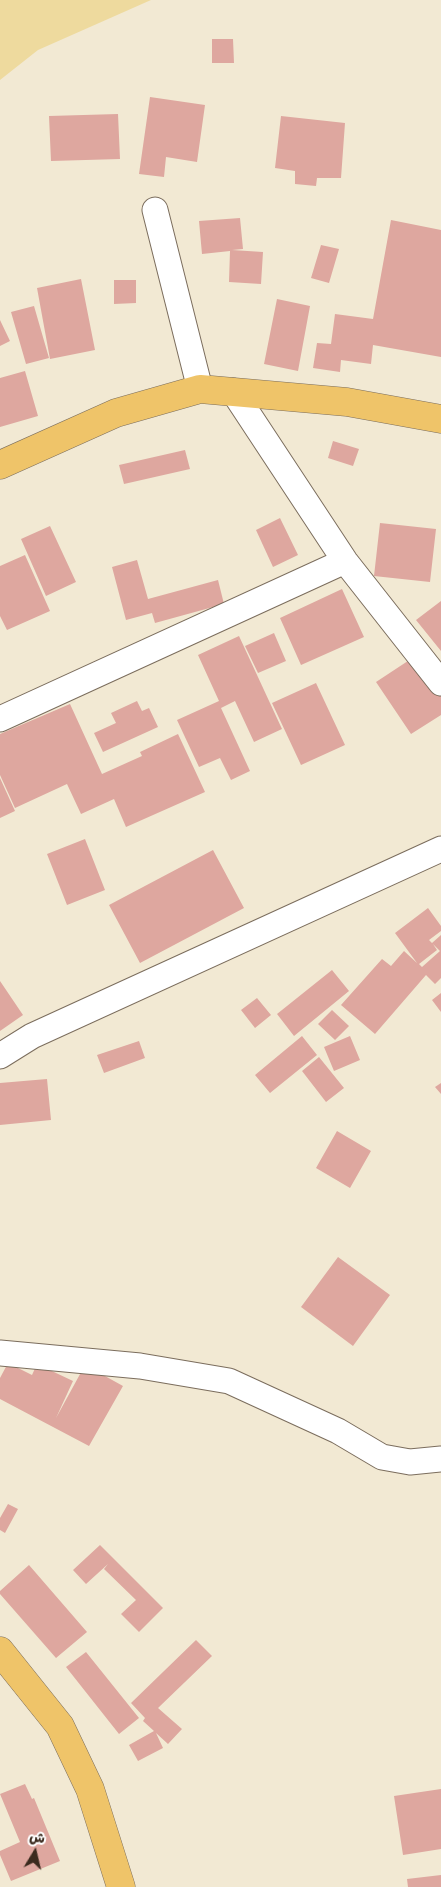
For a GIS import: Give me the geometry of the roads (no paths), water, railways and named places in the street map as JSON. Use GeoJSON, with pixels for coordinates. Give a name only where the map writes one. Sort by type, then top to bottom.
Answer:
{"type":"FeatureCollection","features":[{"type":"Feature","properties":{"kind":"main road"},"geometry":{"type":"LineString","coordinates":[[0,465],[116,413],[200,389],[347,402],[441,419]]}},
{"type":"Feature","properties":{"kind":"main road"},"geometry":{"type":"LineString","coordinates":[[0,1652],[60,1726],[90,1789],[121,1887]]}},
{"type":"Feature","properties":{"kind":"street"},"geometry":{"type":"LineString","coordinates":[[154,210],[200,389]]}},
{"type":"Feature","properties":{"kind":"street"},"geometry":{"type":"LineString","coordinates":[[233,391],[345,562],[441,683]]}},
{"type":"Feature","properties":{"kind":"street"},"geometry":{"type":"LineString","coordinates":[[0,719],[345,562]]}},
{"type":"Feature","properties":{"kind":"street"},"geometry":{"type":"LineString","coordinates":[[0,1056],[32,1036],[441,849]]}},
{"type":"Feature","properties":{"kind":"street"},"geometry":{"type":"LineString","coordinates":[[0,1353],[140,1366],[228,1381],[338,1431],[382,1457],[410,1462],[441,1459]]}}]}
